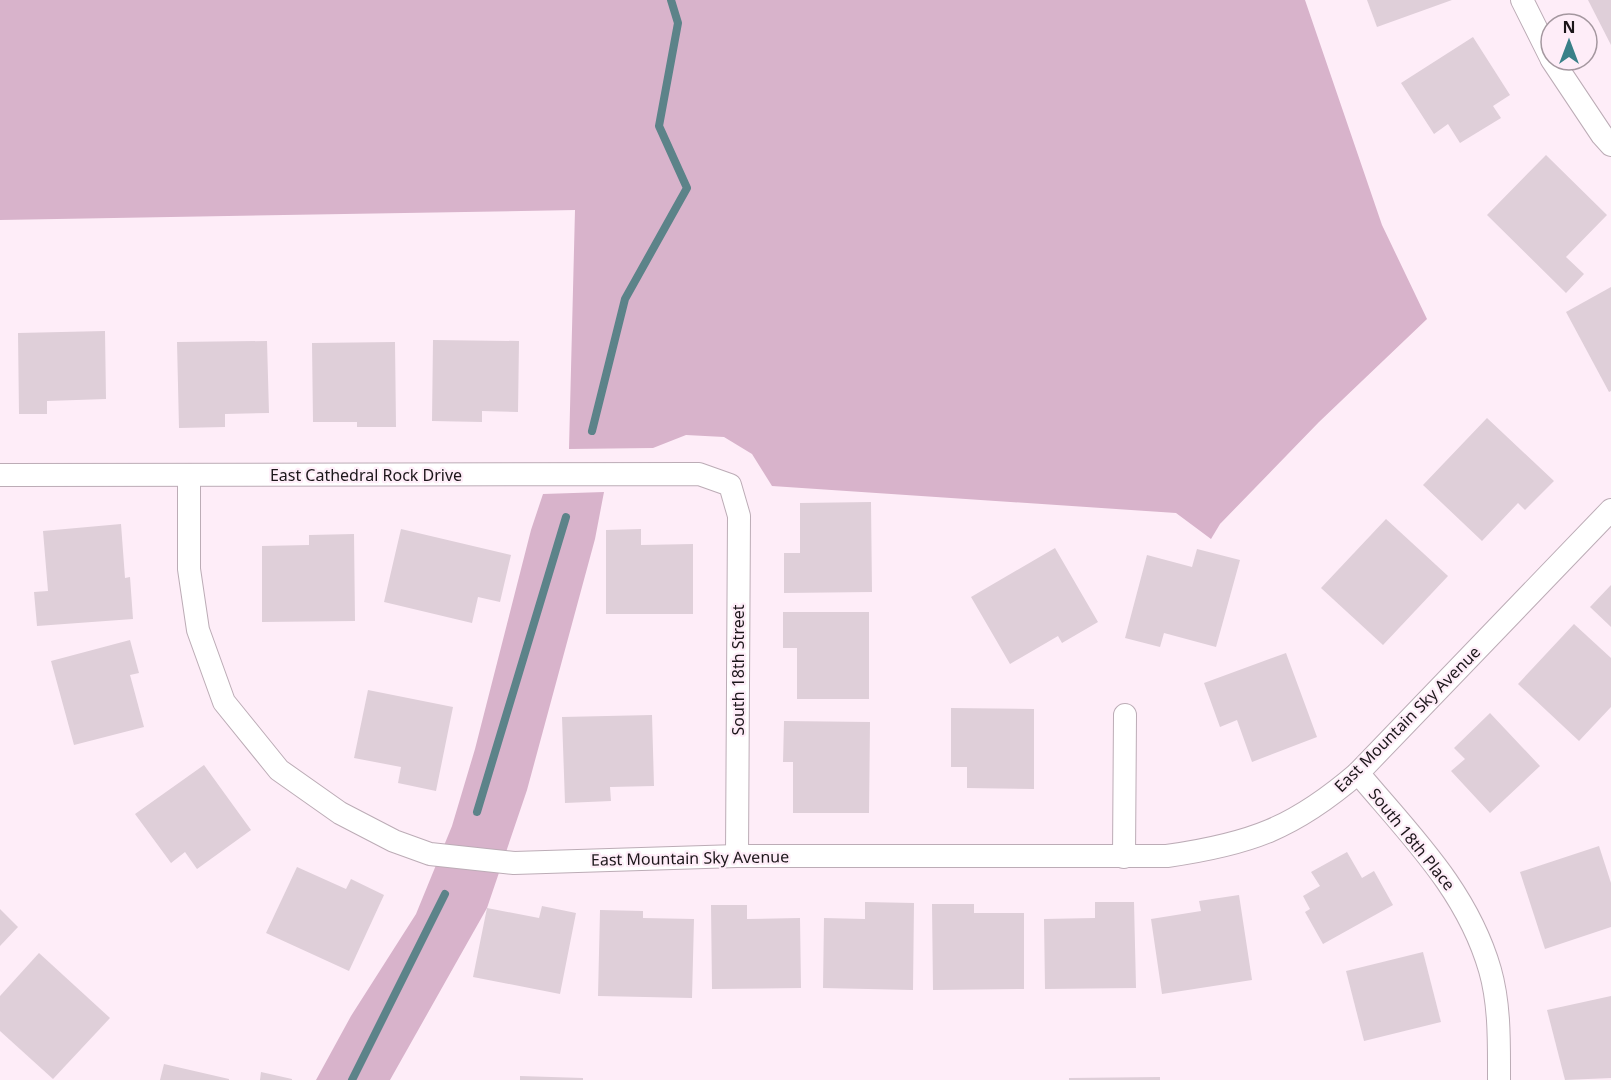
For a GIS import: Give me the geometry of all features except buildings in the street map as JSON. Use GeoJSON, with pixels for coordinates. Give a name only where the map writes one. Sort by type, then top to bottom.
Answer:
{"type":"FeatureCollection","features":[{"type":"Feature","properties":{"kind":"street"},"geometry":{"type":"LineString","coordinates":[[1522,0],[1539,33]]}},
{"type":"Feature","properties":{"kind":"street"},"geometry":{"type":"LineString","coordinates":[[1561,72],[1611,145]]}},
{"type":"Feature","properties":{"kind":"street","name":"East Cathedral Rock Drive"},"geometry":{"type":"LineString","coordinates":[[0,475],[699,474],[730,485]]}},
{"type":"Feature","properties":{"kind":"street","name":"East Mountain Sky Avenue"},"geometry":{"type":"LineString","coordinates":[[189,475],[189,569],[198,630],[224,702],[279,770],[340,813],[394,841],[430,854],[514,863],[737,856],[1167,856],[1206,850],[1260,836],[1290,824],[1323,803],[1358,773],[1611,510]]}},
{"type":"Feature","properties":{"kind":"street","name":"South 18th Street"},"geometry":{"type":"LineString","coordinates":[[730,485],[739,516],[737,856]]}},
{"type":"Feature","properties":{"kind":"street"},"geometry":{"type":"LineString","coordinates":[[1124,857],[1125,715]]}},
{"type":"Feature","properties":{"kind":"street","name":"South 18th Place"},"geometry":{"type":"LineString","coordinates":[[1358,773],[1440,869],[1469,914],[1491,971],[1499,1031],[1499,1080]]}},
{"type":"Feature","properties":{"kind":"shaded area"},"geometry":{"type":"Polygon","coordinates":[[[0,0],[1305,0],[1382,225],[1427,319],[1319,422],[1220,524],[1211,539],[1176,513],[772,486],[752,454],[724,437],[686,435],[653,448],[569,449],[575,210],[0,220],[0,0]]]}},
{"type":"Feature","properties":{"kind":"shaded area"},"geometry":{"type":"Polygon","coordinates":[[[604,492],[595,539],[527,790],[487,908],[390,1080],[316,1080],[351,1016],[416,914],[452,826],[475,749],[531,530],[543,494],[604,492]]]}},
{"type":"Feature","properties":{"kind":"waterway"},"geometry":{"type":"LineString","coordinates":[[592,431],[625,299],[687,188],[659,126],[678,23],[671,0]]}},
{"type":"Feature","properties":{"kind":"waterway"},"geometry":{"type":"LineString","coordinates":[[477,812],[566,517]]}},
{"type":"Feature","properties":{"kind":"waterway"},"geometry":{"type":"LineString","coordinates":[[352,1080],[445,894]]}}]}
